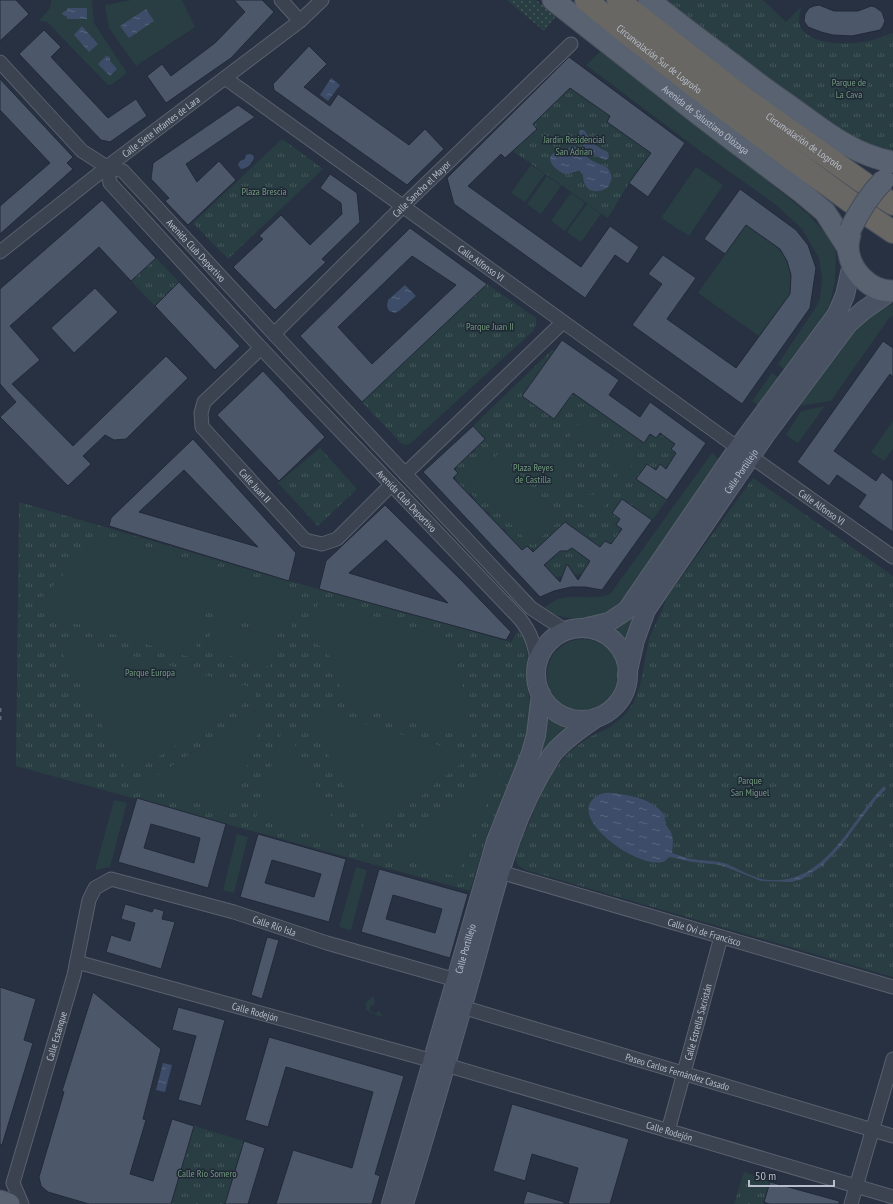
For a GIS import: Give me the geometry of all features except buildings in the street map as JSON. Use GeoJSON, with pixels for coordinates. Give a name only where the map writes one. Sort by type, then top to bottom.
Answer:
{"type":"FeatureCollection","features":[{"type":"Feature","properties":{"kind":"highway","name":"Circunvalación Sur de Logroño"},"geometry":{"type":"LineString","coordinates":[[586,0],[627,34],[733,116],[851,202]]}},
{"type":"Feature","properties":{"kind":"highway","name":"Circunvalación Sur de Logroño"},"geometry":{"type":"LineString","coordinates":[[618,0],[745,99]]}},
{"type":"Feature","properties":{"kind":"highway","name":"Circunvalación de Logroño"},"geometry":{"type":"LineString","coordinates":[[745,99],[885,184]]}},
{"type":"Feature","properties":{"kind":"highway"},"geometry":{"type":"LineString","coordinates":[[868,215],[893,232]]}},
{"type":"Feature","properties":{"kind":"main road","name":"Avenida de Salustiano Olózaga"},"geometry":{"type":"LineString","coordinates":[[552,0],[800,191],[825,212],[850,248],[859,275],[878,289],[892,291]]}},
{"type":"Feature","properties":{"kind":"main road"},"geometry":{"type":"LineString","coordinates":[[649,0],[767,90],[838,141],[860,153],[883,161],[885,184],[867,199],[857,216],[850,248]]}},
{"type":"Feature","properties":{"kind":"main road","name":"Calle Portillejo"},"geometry":{"type":"LineString","coordinates":[[627,675],[635,640],[646,610],[744,452],[836,314],[845,296],[850,248]]}},
{"type":"Feature","properties":{"kind":"main road","name":"Calle Portillejo"},"geometry":{"type":"LineString","coordinates":[[574,630],[609,622],[627,610],[744,452],[848,324],[864,310],[892,291]]}},
{"type":"Feature","properties":{"kind":"main road"},"geometry":{"type":"LineString","coordinates":[[574,630],[598,632],[613,641],[625,658],[627,675],[626,689],[615,707],[596,718],[584,720],[565,717],[550,707],[541,694],[536,672],[538,662],[555,637],[574,630]]}},
{"type":"Feature","properties":{"kind":"main road","name":"Calle Portillejo"},"geometry":{"type":"LineString","coordinates":[[404,1204],[440,1063],[456,980],[496,841],[532,753],[536,735],[541,694]]}},
{"type":"Feature","properties":{"kind":"main road","name":"Calle Portillejo"},"geometry":{"type":"LineString","coordinates":[[391,1204],[508,875],[508,844],[526,799],[553,754],[578,730],[596,718]]}},
{"type":"Feature","properties":{"kind":"main road"},"geometry":{"type":"LineString","coordinates":[[0,1201],[9,1204]]}},
{"type":"Feature","properties":{"kind":"street"},"geometry":{"type":"LineString","coordinates":[[281,0],[300,21]]}},
{"type":"Feature","properties":{"kind":"street","name":"Calle Siete Infantes de Lara"},"geometry":{"type":"LineString","coordinates":[[0,252],[107,167],[300,21],[322,0]]}},
{"type":"Feature","properties":{"kind":"street","name":"Calle Sancho el Mayor"},"geometry":{"type":"LineString","coordinates":[[274,334],[403,206],[571,44]]}},
{"type":"Feature","properties":{"kind":"street","name":"Avenida Club Deportivo"},"geometry":{"type":"LineString","coordinates":[[0,62],[82,151],[107,167],[124,171],[296,358],[531,608],[574,630]]}},
{"type":"Feature","properties":{"kind":"street","name":"Calle Alfonso VI"},"geometry":{"type":"LineString","coordinates":[[225,78],[744,452],[893,557]]}},
{"type":"Feature","properties":{"kind":"street","name":"Avenida Club Deportivo"},"geometry":{"type":"LineString","coordinates":[[107,167],[110,183],[261,348],[520,619],[530,632],[538,662]]}},
{"type":"Feature","properties":{"kind":"street"},"geometry":{"type":"LineString","coordinates":[[405,474],[563,322]]}},
{"type":"Feature","properties":{"kind":"street"},"geometry":{"type":"LineString","coordinates":[[261,348],[296,358]]}},
{"type":"Feature","properties":{"kind":"street","name":"Calle Juan II"},"geometry":{"type":"LineString","coordinates":[[261,348],[204,402],[201,413],[202,428],[305,540],[322,544],[337,539],[391,485]]}},
{"type":"Feature","properties":{"kind":"street","name":"Calle Ovi de Francisco"},"geometry":{"type":"LineString","coordinates":[[508,875],[893,987]]}},
{"type":"Feature","properties":{"kind":"street","name":"Calle Río Isla"},"geometry":{"type":"LineString","coordinates":[[95,888],[111,879],[234,912],[327,943],[456,980]]}},
{"type":"Feature","properties":{"kind":"street","name":"Calle Estanque"},"geometry":{"type":"LineString","coordinates":[[13,1183],[77,962],[89,900],[95,888]]}},
{"type":"Feature","properties":{"kind":"street","name":"Calle Estrella Sacristán"},"geometry":{"type":"LineString","coordinates":[[668,1131],[722,937]]}},
{"type":"Feature","properties":{"kind":"street","name":"Calle Rodejón"},"geometry":{"type":"LineString","coordinates":[[77,962],[440,1063],[893,1197]]}},
{"type":"Feature","properties":{"kind":"street","name":"Paseo Carlos Fernández Casado"},"geometry":{"type":"LineString","coordinates":[[462,1007],[893,1136]]}},
{"type":"Feature","properties":{"kind":"street"},"geometry":{"type":"LineString","coordinates":[[851,1204],[893,1059]]}},
{"type":"Feature","properties":{"kind":"street"},"geometry":{"type":"LineString","coordinates":[[0,1192],[13,1183],[22,1204]]}},
{"type":"Feature","properties":{"kind":"green space"},"geometry":{"type":"Polygon","coordinates":[[[51,0],[92,0],[94,23],[127,73],[111,85],[108,85],[47,22],[39,21],[50,8],[51,0]]]}},
{"type":"Feature","properties":{"kind":"green space"},"geometry":{"type":"Polygon","coordinates":[[[131,0],[182,0],[195,27],[136,66],[109,28],[105,5],[131,0]]]}},
{"type":"Feature","properties":{"kind":"green space"},"geometry":{"type":"Polygon","coordinates":[[[507,0],[536,0],[556,16],[544,31],[507,0]]]}},
{"type":"Feature","properties":{"kind":"green space","name":"Parque de La Cava"},"geometry":{"type":"Polygon","coordinates":[[[659,0],[763,0],[786,22],[802,6],[799,19],[801,28],[808,35],[818,40],[829,42],[853,43],[874,40],[893,33],[893,154],[864,147],[659,0]]]}},
{"type":"Feature","properties":{"kind":"green space"},"geometry":{"type":"Polygon","coordinates":[[[601,51],[747,164],[809,215],[826,234],[836,252],[835,281],[829,307],[784,369],[778,364],[820,299],[822,279],[819,258],[802,229],[775,204],[700,151],[586,65],[601,51]]]}},
{"type":"Feature","properties":{"kind":"green space","name":"Jardin Residencial San Adrian"},"geometry":{"type":"Polygon","coordinates":[[[570,88],[610,116],[607,122],[642,147],[655,147],[629,183],[608,218],[513,151],[537,129],[533,124],[570,88]]]}},
{"type":"Feature","properties":{"kind":"green space","name":"Plaza Brescia"},"geometry":{"type":"Polygon","coordinates":[[[282,139],[323,169],[228,259],[193,223],[282,139]]]}},
{"type":"Feature","properties":{"kind":"green space"},"geometry":{"type":"Polygon","coordinates":[[[531,165],[545,174],[525,202],[511,193],[531,165]]]}},
{"type":"Feature","properties":{"kind":"green space"},"geometry":{"type":"Polygon","coordinates":[[[696,167],[723,185],[689,236],[661,218],[696,167]]]}},
{"type":"Feature","properties":{"kind":"green space"},"geometry":{"type":"Polygon","coordinates":[[[547,176],[561,186],[541,214],[527,204],[547,176]]]}},
{"type":"Feature","properties":{"kind":"green space"},"geometry":{"type":"Polygon","coordinates":[[[571,193],[585,203],[565,231],[551,221],[571,193]]]}},
{"type":"Feature","properties":{"kind":"green space"},"geometry":{"type":"Polygon","coordinates":[[[587,204],[601,214],[581,242],[567,232],[587,204]]]}},
{"type":"Feature","properties":{"kind":"green space"},"geometry":{"type":"Polygon","coordinates":[[[746,225],[780,249],[787,261],[791,275],[790,294],[759,336],[698,293],[746,225]]]}},
{"type":"Feature","properties":{"kind":"green space"},"geometry":{"type":"Polygon","coordinates":[[[156,258],[179,282],[155,306],[131,281],[156,258]]]}},
{"type":"Feature","properties":{"kind":"green space","name":"Parque Juan II"},"geometry":{"type":"Polygon","coordinates":[[[487,284],[536,318],[536,324],[533,331],[411,443],[406,445],[401,443],[362,402],[487,284]]]}},
{"type":"Feature","properties":{"kind":"green space"},"geometry":{"type":"Polygon","coordinates":[[[893,304],[893,316],[889,318],[831,401],[799,406],[849,336],[866,319],[883,308],[893,304]]]}},
{"type":"Feature","properties":{"kind":"green space","name":"Plaza Reyes de Castilla"},"geometry":{"type":"Polygon","coordinates":[[[552,350],[554,351],[522,396],[551,417],[561,403],[562,373],[582,399],[643,443],[649,436],[662,435],[673,443],[674,445],[671,449],[675,452],[675,455],[667,467],[660,464],[654,469],[647,464],[637,479],[667,500],[652,520],[622,499],[613,513],[619,518],[620,521],[616,525],[620,528],[623,527],[613,543],[605,541],[603,545],[598,546],[565,522],[535,550],[530,549],[524,552],[506,534],[507,532],[504,528],[502,530],[489,516],[490,514],[486,510],[485,512],[473,498],[474,497],[470,493],[469,495],[456,480],[455,476],[458,473],[456,471],[456,467],[471,453],[472,454],[476,450],[474,449],[485,439],[473,426],[552,350]]]}},
{"type":"Feature","properties":{"kind":"green space"},"geometry":{"type":"Polygon","coordinates":[[[772,373],[779,378],[759,406],[752,401],[772,373]]]}},
{"type":"Feature","properties":{"kind":"green space"},"geometry":{"type":"Polygon","coordinates":[[[825,406],[798,443],[786,435],[801,411],[825,406]]]}},
{"type":"Feature","properties":{"kind":"green space"},"geometry":{"type":"Polygon","coordinates":[[[581,421],[607,439],[563,446],[581,421]]]}},
{"type":"Feature","properties":{"kind":"green space"},"geometry":{"type":"Polygon","coordinates":[[[893,421],[893,449],[884,461],[871,452],[893,421]]]}},
{"type":"Feature","properties":{"kind":"green space"},"geometry":{"type":"Polygon","coordinates":[[[611,441],[636,459],[619,485],[611,441]]]}},
{"type":"Feature","properties":{"kind":"green space"},"geometry":{"type":"Polygon","coordinates":[[[320,448],[357,489],[318,526],[278,483],[320,448]]]}},
{"type":"Feature","properties":{"kind":"green space"},"geometry":{"type":"Polygon","coordinates":[[[559,451],[566,494],[540,477],[559,451]]]}},
{"type":"Feature","properties":{"kind":"green space"},"geometry":{"type":"Polygon","coordinates":[[[490,453],[494,458],[499,453],[562,518],[532,546],[466,477],[490,453]]]}},
{"type":"Feature","properties":{"kind":"green space"},"geometry":{"type":"Polygon","coordinates":[[[712,453],[724,463],[626,600],[605,613],[597,616],[581,618],[565,617],[542,609],[558,599],[572,597],[600,597],[611,593],[712,453]]]}},
{"type":"Feature","properties":{"kind":"green space","name":"Parque San Miguel"},"geometry":{"type":"Polygon","coordinates":[[[753,478],[893,576],[893,977],[526,870],[519,866],[516,860],[516,854],[546,782],[556,768],[569,752],[588,738],[610,727],[626,714],[634,702],[640,685],[649,639],[668,596],[753,478]]]}},
{"type":"Feature","properties":{"kind":"green space"},"geometry":{"type":"Polygon","coordinates":[[[615,491],[598,516],[572,498],[615,491]]]}},
{"type":"Feature","properties":{"kind":"green space","name":"Parque Europa"},"geometry":{"type":"Polygon","coordinates":[[[19,502],[289,581],[511,642],[518,630],[525,641],[528,661],[526,674],[531,712],[531,734],[488,832],[470,891],[16,766],[19,502]]]}},
{"type":"Feature","properties":{"kind":"green space"},"geometry":{"type":"Polygon","coordinates":[[[100,536],[303,592],[289,634],[206,610],[193,658],[45,614],[35,605],[100,536]]]}},
{"type":"Feature","properties":{"kind":"green space"},"geometry":{"type":"Polygon","coordinates":[[[572,548],[611,576],[582,574],[556,577],[551,573],[534,590],[526,582],[561,549],[566,551],[572,548]]]}},
{"type":"Feature","properties":{"kind":"green space"},"geometry":{"type":"Polygon","coordinates":[[[650,593],[629,642],[614,627],[650,593]]]}},
{"type":"Feature","properties":{"kind":"green space"},"geometry":{"type":"Polygon","coordinates":[[[319,600],[454,640],[452,651],[458,667],[466,671],[462,689],[467,712],[474,731],[471,738],[339,700],[340,679],[338,671],[330,656],[308,637],[319,600]]]}},
{"type":"Feature","properties":{"kind":"green space"},"geometry":{"type":"Polygon","coordinates":[[[214,620],[277,638],[270,667],[206,649],[214,620]]]}},
{"type":"Feature","properties":{"kind":"green space"},"geometry":{"type":"Polygon","coordinates":[[[53,635],[254,688],[256,696],[129,775],[53,635]]]}},
{"type":"Feature","properties":{"kind":"green space"},"geometry":{"type":"Polygon","coordinates":[[[583,639],[603,645],[613,655],[619,675],[613,695],[603,705],[583,711],[563,705],[553,695],[547,675],[553,655],[563,645],[583,639]]]}},
{"type":"Feature","properties":{"kind":"green space"},"geometry":{"type":"Polygon","coordinates":[[[304,706],[472,755],[369,837],[304,706]]]}},
{"type":"Feature","properties":{"kind":"green space"},"geometry":{"type":"Polygon","coordinates":[[[261,707],[265,710],[233,812],[140,787],[261,707]]]}},
{"type":"Feature","properties":{"kind":"green space"},"geometry":{"type":"Polygon","coordinates":[[[547,715],[569,727],[537,762],[547,715]]]}},
{"type":"Feature","properties":{"kind":"green space"},"geometry":{"type":"Polygon","coordinates":[[[284,723],[345,843],[256,818],[284,723]]]}},
{"type":"Feature","properties":{"kind":"green space"},"geometry":{"type":"Polygon","coordinates":[[[499,771],[500,776],[474,831],[457,877],[390,854],[494,772],[499,771]]]}},
{"type":"Feature","properties":{"kind":"green space"},"geometry":{"type":"Polygon","coordinates":[[[114,800],[127,803],[110,867],[95,870],[114,800]]]}},
{"type":"Feature","properties":{"kind":"green space"},"geometry":{"type":"Polygon","coordinates":[[[237,834],[248,837],[234,893],[223,890],[237,834]]]}},
{"type":"Feature","properties":{"kind":"green space"},"geometry":{"type":"Polygon","coordinates":[[[356,867],[367,870],[351,930],[339,927],[356,867]]]}},
{"type":"Feature","properties":{"kind":"green space"},"geometry":{"type":"Polygon","coordinates":[[[373,997],[375,1003],[370,1007],[370,1011],[374,1014],[379,1011],[383,1017],[370,1013],[366,1009],[366,1002],[373,997]]]}},
{"type":"Feature","properties":{"kind":"green space","name":"Calle Río Somero"},"geometry":{"type":"Polygon","coordinates":[[[194,1126],[244,1141],[225,1204],[171,1204],[194,1126]]]}},
{"type":"Feature","properties":{"kind":"green space"},"geometry":{"type":"Polygon","coordinates":[[[744,1172],[770,1182],[763,1204],[734,1204],[744,1172]]]}},
{"type":"Feature","properties":{"kind":"water"},"geometry":{"type":"Polygon","coordinates":[[[67,8],[87,8],[87,19],[67,19],[67,17],[62,13],[67,10],[67,8]]]}},
{"type":"Feature","properties":{"kind":"water"},"geometry":{"type":"Polygon","coordinates":[[[146,9],[154,21],[129,38],[120,26],[146,9]]]}},
{"type":"Feature","properties":{"kind":"water"},"geometry":{"type":"Polygon","coordinates":[[[82,26],[98,44],[89,52],[74,35],[82,26]]]}},
{"type":"Feature","properties":{"kind":"water"},"geometry":{"type":"Polygon","coordinates":[[[106,56],[110,57],[110,61],[117,69],[110,76],[98,64],[106,56]]]}},
{"type":"Feature","properties":{"kind":"water"},"geometry":{"type":"Polygon","coordinates":[[[331,78],[340,85],[328,101],[320,95],[331,78]]]}},
{"type":"Feature","properties":{"kind":"water"},"geometry":{"type":"Polygon","coordinates":[[[584,130],[596,145],[608,152],[609,157],[606,160],[596,156],[584,147],[580,138],[579,132],[584,130]]]}},
{"type":"Feature","properties":{"kind":"water"},"geometry":{"type":"Polygon","coordinates":[[[571,146],[577,147],[591,160],[609,169],[611,181],[608,187],[598,191],[588,189],[580,171],[565,174],[553,165],[550,159],[551,156],[555,153],[565,151],[571,146]]]}},
{"type":"Feature","properties":{"kind":"water"},"geometry":{"type":"Polygon","coordinates":[[[246,155],[253,155],[253,160],[247,167],[241,169],[238,165],[240,161],[245,159],[246,155]]]}},
{"type":"Feature","properties":{"kind":"water"},"geometry":{"type":"Polygon","coordinates":[[[405,285],[416,296],[399,311],[395,313],[389,311],[387,306],[388,300],[405,285]]]}},
{"type":"Feature","properties":{"kind":"water"},"geometry":{"type":"Polygon","coordinates":[[[884,786],[886,789],[876,799],[841,846],[822,866],[802,879],[791,882],[761,881],[721,865],[692,862],[670,857],[665,861],[655,862],[641,859],[626,852],[599,831],[591,819],[589,808],[594,798],[605,793],[624,795],[649,802],[664,814],[666,825],[671,832],[673,840],[672,853],[692,859],[723,863],[762,879],[784,880],[802,874],[819,864],[833,850],[884,786]]]}},
{"type":"Feature","properties":{"kind":"water"},"geometry":{"type":"Polygon","coordinates":[[[163,1063],[172,1065],[165,1092],[156,1090],[163,1063]]]}},
{"type":"Feature","properties":{"kind":"railway"},"geometry":{"type":"LineString","coordinates":[[0,708],[0,720]]}}]}
